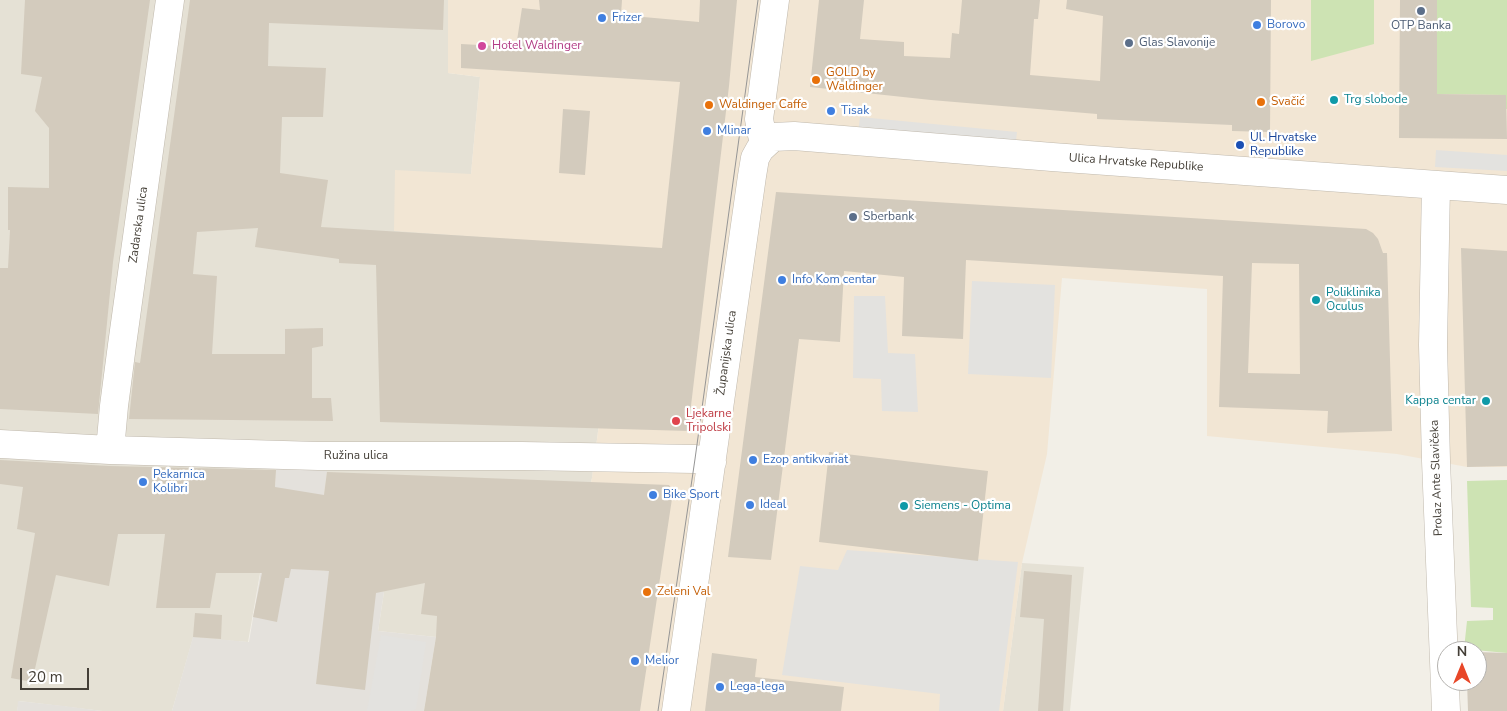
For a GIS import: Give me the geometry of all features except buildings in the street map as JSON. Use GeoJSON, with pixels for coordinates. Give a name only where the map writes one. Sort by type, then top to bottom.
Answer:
{"type":"FeatureCollection","features":[{"type":"Feature","properties":{"kind":"street","name":"Zadarska ulica"},"geometry":{"type":"LineString","coordinates":[[110,450],[122,345],[170,0]]}},
{"type":"Feature","properties":{"kind":"street"},"geometry":{"type":"LineString","coordinates":[[766,142],[762,136],[759,119],[775,0]]}},
{"type":"Feature","properties":{"kind":"street","name":"Ulica Hrvatske Republike"},"geometry":{"type":"LineString","coordinates":[[766,142],[773,137],[794,136],[1507,190]]}},
{"type":"Feature","properties":{"kind":"street","name":"Županijska ulica"},"geometry":{"type":"LineString","coordinates":[[676,711],[752,176],[755,158],[766,142]]}},
{"type":"Feature","properties":{"kind":"street","name":"Prolaz Ante Slavičeka"},"geometry":{"type":"LineString","coordinates":[[1436,185],[1433,345],[1446,711]]}},
{"type":"Feature","properties":{"kind":"street","name":"Ružina ulica"},"geometry":{"type":"LineString","coordinates":[[0,444],[110,450],[318,456],[532,456],[694,459],[712,462]]}},
{"type":"Feature","properties":{"kind":"shaded area"},"geometry":{"type":"Polygon","coordinates":[[[0,0],[448,0],[448,73],[480,77],[471,174],[622,246],[592,478],[539,711],[424,711],[436,637],[378,631],[384,592],[365,590],[276,468],[275,487],[248,642],[193,638],[172,711],[102,711],[19,701],[17,711],[0,711],[0,0]]]}},
{"type":"Feature","properties":{"kind":"shaded area"},"geometry":{"type":"Polygon","coordinates":[[[448,0],[1507,0],[1507,467],[1467,467],[1397,454],[1207,436],[1207,289],[1062,278],[1047,454],[1022,563],[1003,711],[539,711],[592,478],[622,247],[394,231],[395,170],[471,174],[480,77],[448,73],[448,0]]]}},
{"type":"Feature","properties":{"kind":"shaded area"},"geometry":{"type":"Polygon","coordinates":[[[860,117],[1017,132],[1015,149],[858,134],[860,117]]]}},
{"type":"Feature","properties":{"kind":"shaded area"},"geometry":{"type":"Polygon","coordinates":[[[1436,150],[1507,155],[1507,171],[1435,167],[1436,150]]]}},
{"type":"Feature","properties":{"kind":"shaded area"},"geometry":{"type":"Polygon","coordinates":[[[972,281],[1055,285],[1051,378],[968,374],[972,281]]]}},
{"type":"Feature","properties":{"kind":"shaded area"},"geometry":{"type":"Polygon","coordinates":[[[854,296],[885,296],[888,353],[915,354],[918,412],[882,411],[881,379],[853,378],[854,296]]]}},
{"type":"Feature","properties":{"kind":"shaded area"},"geometry":{"type":"Polygon","coordinates":[[[276,467],[327,471],[313,570],[368,573],[365,590],[384,592],[378,631],[436,637],[424,711],[172,711],[193,637],[249,642],[275,487],[276,467]]]}},
{"type":"Feature","properties":{"kind":"shaded area"},"geometry":{"type":"Polygon","coordinates":[[[847,550],[1018,562],[999,711],[939,711],[940,694],[782,675],[800,566],[838,570],[847,550]]]}},
{"type":"Feature","properties":{"kind":"shaded area"},"geometry":{"type":"Polygon","coordinates":[[[1022,563],[1084,567],[1070,711],[1003,711],[1022,563]]]}},
{"type":"Feature","properties":{"kind":"shaded area"},"geometry":{"type":"Polygon","coordinates":[[[381,635],[426,642],[416,709],[411,711],[367,711],[381,635]]]}},
{"type":"Feature","properties":{"kind":"shaded area"},"geometry":{"type":"Polygon","coordinates":[[[18,701],[64,706],[102,711],[17,711],[18,701]]]}},
{"type":"Feature","properties":{"kind":"green space"},"geometry":{"type":"Polygon","coordinates":[[[1311,0],[1374,0],[1374,44],[1311,61],[1311,0]]]}},
{"type":"Feature","properties":{"kind":"green space"},"geometry":{"type":"Polygon","coordinates":[[[1437,0],[1507,0],[1507,109],[1505,109],[1505,95],[1437,94],[1437,0]]]}},
{"type":"Feature","properties":{"kind":"green space"},"geometry":{"type":"Polygon","coordinates":[[[1507,480],[1507,653],[1487,651],[1487,641],[1465,641],[1467,621],[1493,620],[1493,608],[1471,607],[1467,481],[1507,480]]]}},
{"type":"Feature","properties":{"kind":"tram line"},"geometry":{"type":"LineString","coordinates":[[658,711],[695,459],[758,0]]}},
{"type":"Feature","properties":{"kind":"place","name":"OTP Banka"},"geometry":{"type":"Point","coordinates":[1421,11]}},
{"type":"Feature","properties":{"kind":"place","name":"Frizer"},"geometry":{"type":"Point","coordinates":[602,18]}},
{"type":"Feature","properties":{"kind":"place","name":"Borovo"},"geometry":{"type":"Point","coordinates":[1257,25]}},
{"type":"Feature","properties":{"kind":"place","name":"Glas Slavonije"},"geometry":{"type":"Point","coordinates":[1129,43]}},
{"type":"Feature","properties":{"kind":"place","name":"Hotel Waldinger"},"geometry":{"type":"Point","coordinates":[482,46]}},
{"type":"Feature","properties":{"kind":"place","name":"GOLD by Waldinger"},"geometry":{"type":"Point","coordinates":[816,80]}},
{"type":"Feature","properties":{"kind":"place","name":"Trg slobode"},"geometry":{"type":"Point","coordinates":[1334,100]}},
{"type":"Feature","properties":{"kind":"place","name":"Svačić"},"geometry":{"type":"Point","coordinates":[1261,102]}},
{"type":"Feature","properties":{"kind":"place","name":"Waldinger Caffe"},"geometry":{"type":"Point","coordinates":[709,105]}},
{"type":"Feature","properties":{"kind":"place","name":"Tisak"},"geometry":{"type":"Point","coordinates":[831,111]}},
{"type":"Feature","properties":{"kind":"place","name":"Mlinar"},"geometry":{"type":"Point","coordinates":[707,131]}},
{"type":"Feature","properties":{"kind":"place","name":"Ul. Hrvatske Republike"},"geometry":{"type":"Point","coordinates":[1240,145]}},
{"type":"Feature","properties":{"kind":"place","name":"Sberbank"},"geometry":{"type":"Point","coordinates":[853,217]}},
{"type":"Feature","properties":{"kind":"place","name":"Info Kom centar"},"geometry":{"type":"Point","coordinates":[782,280]}},
{"type":"Feature","properties":{"kind":"place","name":"Poliklinika Oculus"},"geometry":{"type":"Point","coordinates":[1316,300]}},
{"type":"Feature","properties":{"kind":"place","name":"Kappa centar"},"geometry":{"type":"Point","coordinates":[1486,401]}},
{"type":"Feature","properties":{"kind":"place","name":"Ljekarne Tripolski"},"geometry":{"type":"Point","coordinates":[676,421]}},
{"type":"Feature","properties":{"kind":"place","name":"Ezop antikvariat"},"geometry":{"type":"Point","coordinates":[753,460]}},
{"type":"Feature","properties":{"kind":"place","name":"Pekarnica Kolibri"},"geometry":{"type":"Point","coordinates":[143,482]}},
{"type":"Feature","properties":{"kind":"place","name":"Bike Sport"},"geometry":{"type":"Point","coordinates":[653,495]}},
{"type":"Feature","properties":{"kind":"place","name":"Ideal"},"geometry":{"type":"Point","coordinates":[750,505]}},
{"type":"Feature","properties":{"kind":"place","name":"Siemens - Optima"},"geometry":{"type":"Point","coordinates":[904,506]}},
{"type":"Feature","properties":{"kind":"place","name":"Zeleni Val"},"geometry":{"type":"Point","coordinates":[647,592]}},
{"type":"Feature","properties":{"kind":"place","name":"Melior"},"geometry":{"type":"Point","coordinates":[635,661]}},
{"type":"Feature","properties":{"kind":"place","name":"Lega-lega"},"geometry":{"type":"Point","coordinates":[720,687]}}]}
